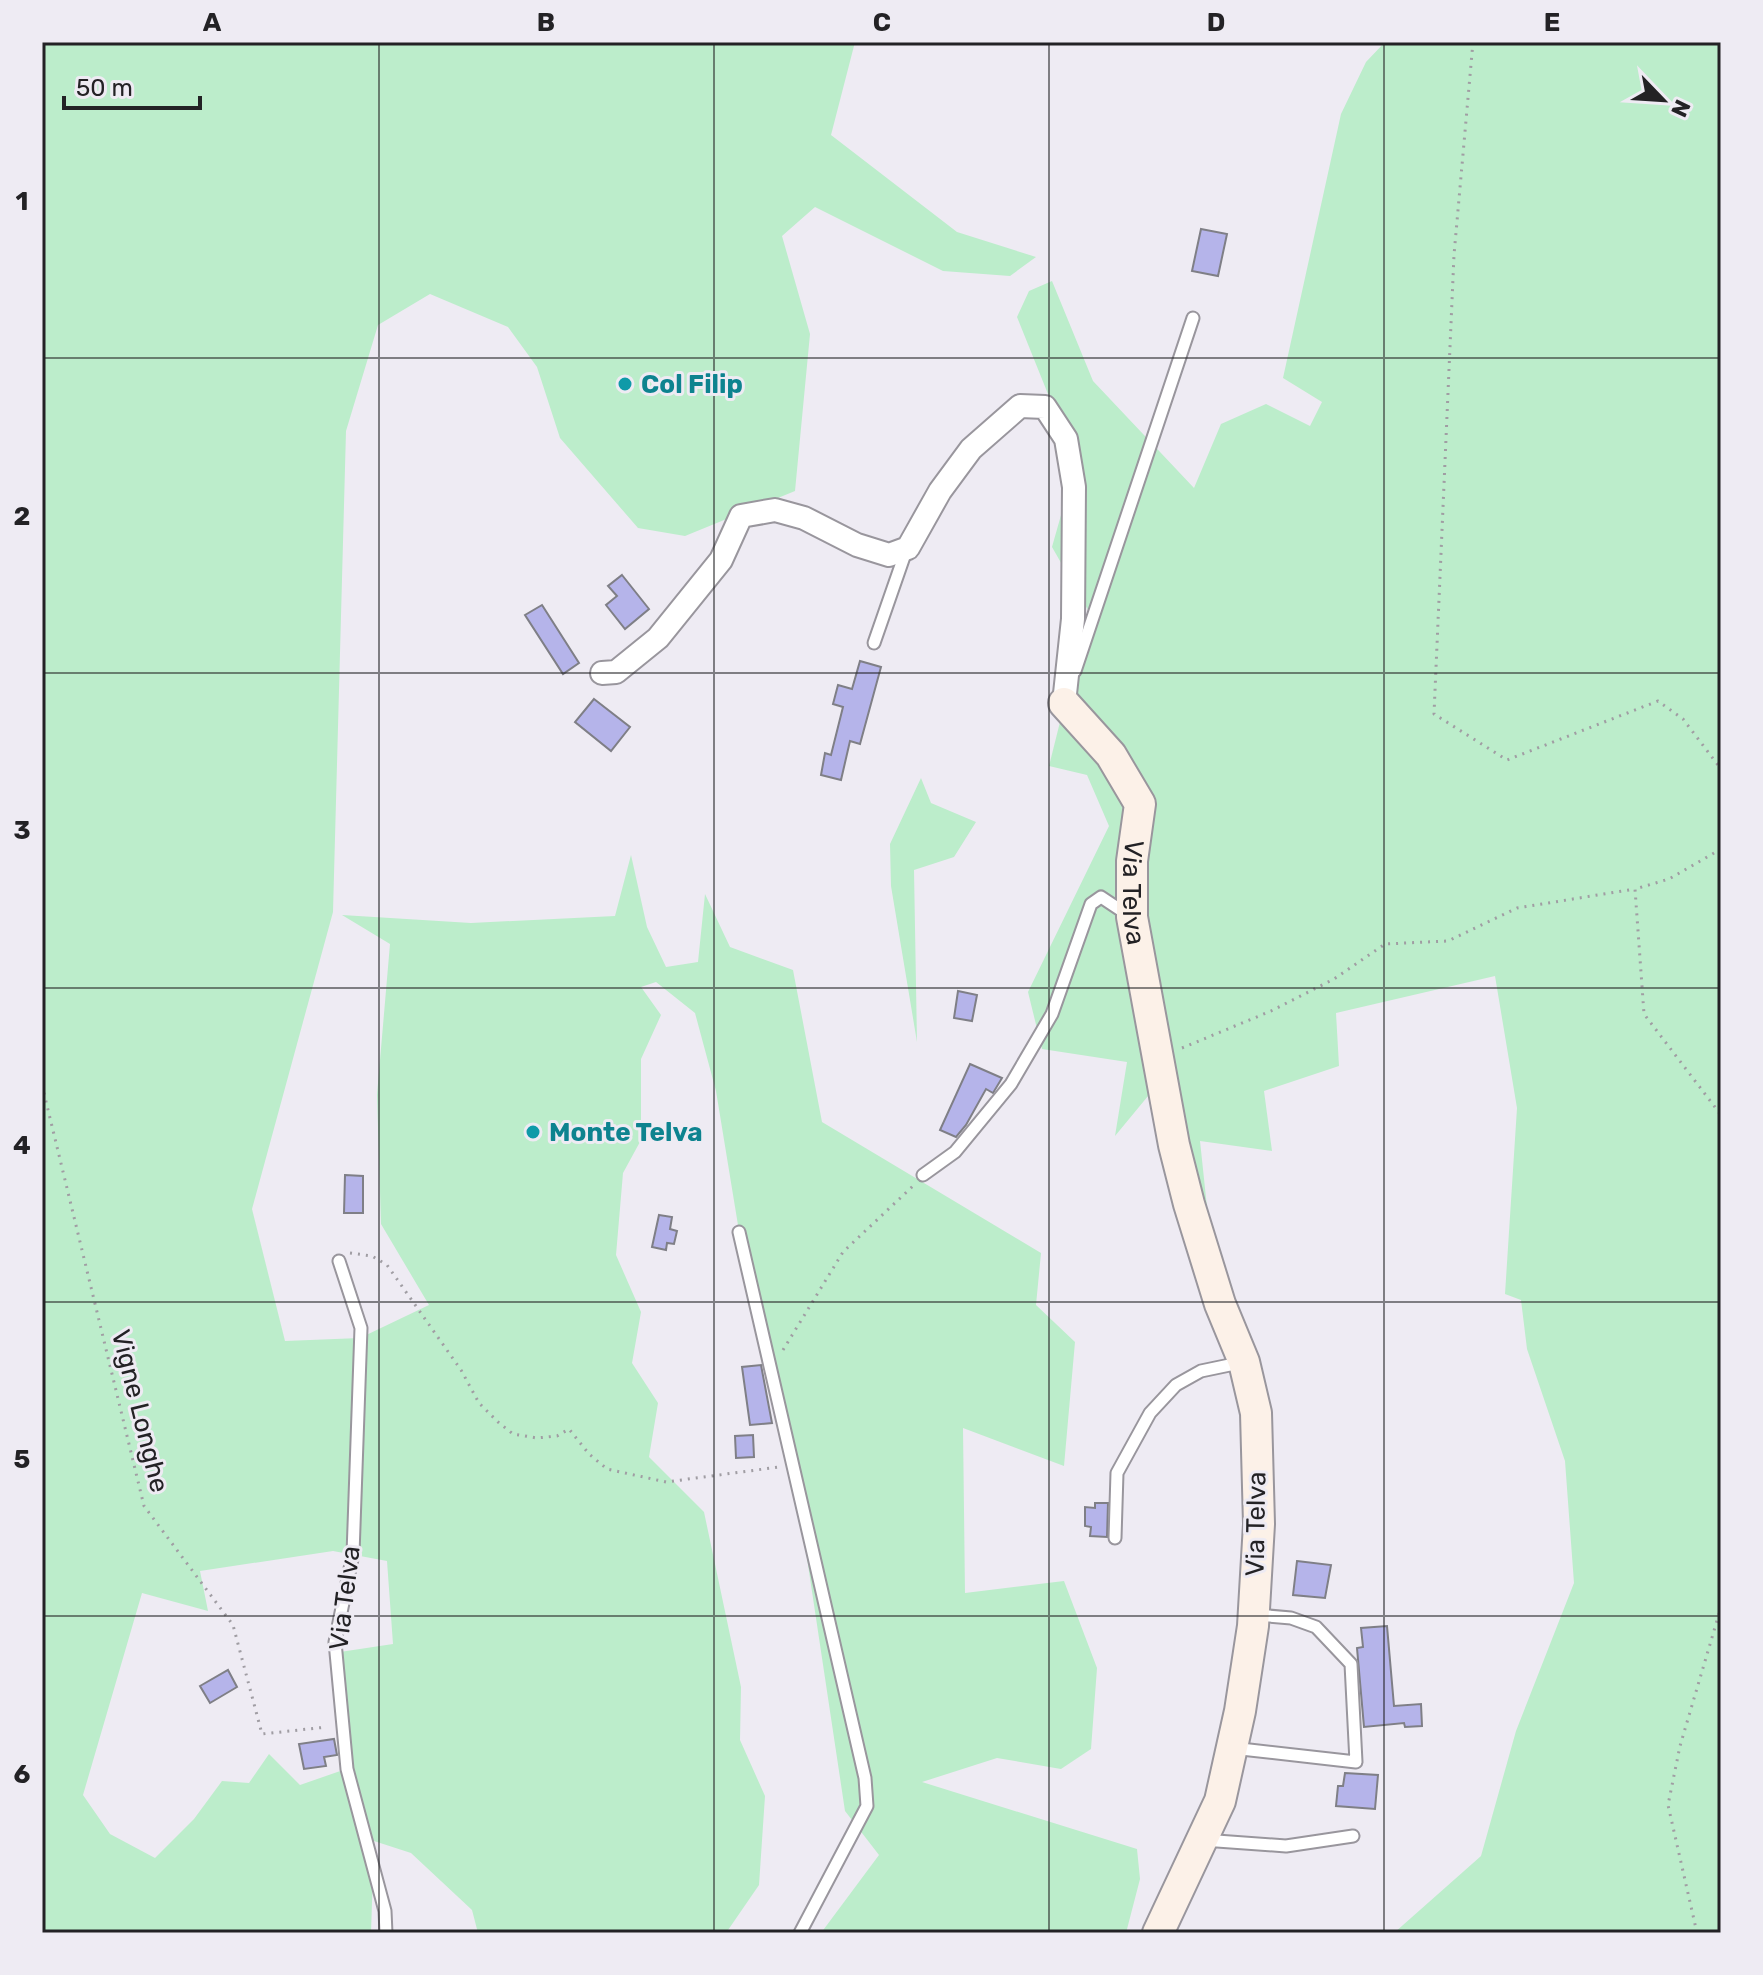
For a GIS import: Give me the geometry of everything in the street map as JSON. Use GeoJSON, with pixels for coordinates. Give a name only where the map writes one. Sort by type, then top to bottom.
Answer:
{"type":"FeatureCollection","features":[{"type":"Feature","properties":{"kind":"street"},"geometry":{"type":"LineString","coordinates":[[602,673],[616,672],[658,638],[721,560],[741,516],[775,510],[804,518],[857,545],[889,555],[908,548],[940,491],[971,449],[1020,406],[1045,407],[1066,439],[1074,487],[1073,619],[1064,703]]}},
{"type":"Feature","properties":{"kind":"street","name":"Via Telva"},"geometry":{"type":"LineString","coordinates":[[1064,703],[1111,755],[1140,804],[1132,861],[1132,917],[1174,1145],[1220,1304],[1244,1362],[1256,1413],[1259,1524],[1253,1615],[1240,1711],[1220,1801],[1158,1933]]}},
{"type":"Feature","properties":{"kind":"lane"},"geometry":{"type":"LineString","coordinates":[[1064,703],[1193,318]]}},
{"type":"Feature","properties":{"kind":"lane"},"geometry":{"type":"LineString","coordinates":[[874,643],[908,548]]}},
{"type":"Feature","properties":{"kind":"lane"},"geometry":{"type":"LineString","coordinates":[[923,1175],[955,1152],[1011,1084],[1052,1014],[1091,904],[1101,897],[1132,917]]}},
{"type":"Feature","properties":{"kind":"lane"},"geometry":{"type":"LineString","coordinates":[[739,1232],[865,1778],[867,1806],[800,1933]]}},
{"type":"Feature","properties":{"kind":"lane","name":"Via Telva"},"geometry":{"type":"LineString","coordinates":[[339,1261],[361,1328],[353,1554],[335,1642],[347,1769],[385,1911],[386,1933]]}},
{"type":"Feature","properties":{"kind":"lane"},"geometry":{"type":"LineString","coordinates":[[1115,1538],[1117,1473],[1150,1413],[1176,1385],[1201,1371],[1244,1362]]}},
{"type":"Feature","properties":{"kind":"lane"},"geometry":{"type":"LineString","coordinates":[[1232,1748],[1356,1762],[1351,1664],[1316,1627],[1291,1618],[1253,1615]]}},
{"type":"Feature","properties":{"kind":"lane"},"geometry":{"type":"LineString","coordinates":[[1202,1840],[1286,1846],[1353,1836]]}},
{"type":"Feature","properties":{"kind":"path"},"geometry":{"type":"LineString","coordinates":[[1473,42],[1454,255],[1434,714],[1507,760],[1658,701],[1683,719],[1721,769]]}},
{"type":"Feature","properties":{"kind":"path"},"geometry":{"type":"LineString","coordinates":[[1159,1057],[1271,1011],[1334,979],[1385,944],[1448,941],[1517,908],[1635,889],[1669,879],[1721,849]]}},
{"type":"Feature","properties":{"kind":"path"},"geometry":{"type":"LineString","coordinates":[[1635,889],[1644,1014],[1721,1115]]}},
{"type":"Feature","properties":{"kind":"path","name":"Vigne Longhe"},"geometry":{"type":"LineString","coordinates":[[42,1085],[144,1506],[233,1625],[262,1734],[343,1725]]}},
{"type":"Feature","properties":{"kind":"path"},"geometry":{"type":"LineString","coordinates":[[770,1357],[780,1354],[843,1252],[923,1175]]}},
{"type":"Feature","properties":{"kind":"path"},"geometry":{"type":"LineString","coordinates":[[339,1261],[345,1253],[372,1256],[387,1265],[461,1370],[479,1403],[513,1434],[537,1438],[557,1436],[569,1429],[589,1454],[607,1469],[666,1482],[793,1465]]}},
{"type":"Feature","properties":{"kind":"path"},"geometry":{"type":"LineString","coordinates":[[1697,1933],[1668,1805],[1680,1746],[1721,1607]]}},
{"type":"Feature","properties":{"kind":"green space"},"geometry":{"type":"Polygon","coordinates":[[[42,42],[855,42],[831,135],[957,232],[1036,257],[1010,276],[943,271],[815,207],[782,236],[810,334],[795,491],[685,536],[638,528],[560,438],[537,367],[508,327],[430,294],[378,325],[346,431],[333,912],[252,1209],[285,1341],[360,1338],[429,1305],[381,1224],[377,1095],[390,944],[342,915],[471,923],[615,916],[631,855],[647,927],[666,967],[698,962],[705,894],[730,947],[793,970],[822,1122],[1041,1253],[1036,1305],[1075,1342],[1064,1466],[963,1428],[965,1593],[1064,1581],[1097,1668],[1091,1749],[1061,1769],[997,1758],[922,1782],[1137,1849],[1140,1879],[1126,1933],[821,1933],[879,1855],[845,1811],[793,1465],[747,1280],[716,1091],[695,1013],[656,982],[641,987],[661,1015],[641,1059],[641,1140],[623,1173],[616,1255],[641,1312],[632,1363],[658,1403],[649,1457],[704,1512],[741,1687],[740,1740],[765,1796],[759,1885],[726,1933],[478,1933],[472,1910],[411,1853],[374,1841],[371,1933],[42,1933],[42,42]],[[333,1551],[200,1571],[208,1611],[142,1593],[83,1795],[110,1834],[155,1858],[194,1819],[222,1781],[249,1783],[269,1754],[300,1785],[346,1769],[340,1652],[393,1644],[387,1561],[333,1551]]]}},
{"type":"Feature","properties":{"kind":"green space"},"geometry":{"type":"Polygon","coordinates":[[[1385,42],[1721,42],[1721,1933],[1394,1933],[1481,1856],[1516,1731],[1574,1583],[1565,1461],[1527,1349],[1521,1300],[1505,1294],[1517,1108],[1495,976],[1336,1013],[1339,1066],[1264,1091],[1272,1151],[1200,1141],[1209,1226],[1172,1067],[1115,1136],[1127,1062],[1042,1049],[1028,992],[1109,826],[1087,775],[1049,766],[1088,610],[1052,547],[1065,501],[1081,476],[1017,317],[1029,291],[1052,281],[1093,381],[1194,488],[1221,424],[1266,404],[1310,426],[1322,402],[1283,378],[1341,114],[1366,62],[1385,42]]]}},
{"type":"Feature","properties":{"kind":"green space"},"geometry":{"type":"Polygon","coordinates":[[[921,778],[931,803],[976,822],[954,857],[914,870],[917,1042],[891,886],[890,844],[921,778]]]}},
{"type":"Feature","properties":{"kind":"building"},"geometry":{"type":"Polygon","coordinates":[[[1201,229],[1227,234],[1218,276],[1192,271],[1201,229]]]}},
{"type":"Feature","properties":{"kind":"building"},"geometry":{"type":"Polygon","coordinates":[[[622,575],[649,609],[625,629],[606,605],[617,596],[608,586],[622,575]]]}},
{"type":"Feature","properties":{"kind":"building"},"geometry":{"type":"Polygon","coordinates":[[[542,605],[579,663],[563,674],[525,615],[542,605]]]}},
{"type":"Feature","properties":{"kind":"building"},"geometry":{"type":"Polygon","coordinates":[[[860,661],[881,667],[860,744],[850,741],[841,780],[821,775],[825,753],[831,755],[843,707],[833,704],[838,685],[852,689],[860,661]]]}},
{"type":"Feature","properties":{"kind":"building"},"geometry":{"type":"Polygon","coordinates":[[[594,699],[630,727],[611,751],[575,722],[594,699]]]}},
{"type":"Feature","properties":{"kind":"building"},"geometry":{"type":"Polygon","coordinates":[[[958,991],[977,995],[972,1021],[954,1018],[958,991]]]}},
{"type":"Feature","properties":{"kind":"building"},"geometry":{"type":"Polygon","coordinates":[[[970,1064],[1002,1078],[993,1093],[986,1089],[956,1137],[940,1130],[970,1064]]]}},
{"type":"Feature","properties":{"kind":"building"},"geometry":{"type":"Polygon","coordinates":[[[345,1175],[363,1176],[363,1213],[344,1213],[345,1175]]]}},
{"type":"Feature","properties":{"kind":"building"},"geometry":{"type":"Polygon","coordinates":[[[659,1215],[672,1217],[670,1229],[677,1231],[674,1244],[667,1243],[666,1250],[652,1247],[659,1215]]]}},
{"type":"Feature","properties":{"kind":"building"},"geometry":{"type":"Polygon","coordinates":[[[761,1365],[772,1423],[750,1425],[742,1367],[761,1365]]]}},
{"type":"Feature","properties":{"kind":"building"},"geometry":{"type":"Polygon","coordinates":[[[753,1435],[754,1457],[736,1458],[735,1436],[753,1435]]]}},
{"type":"Feature","properties":{"kind":"building"},"geometry":{"type":"Polygon","coordinates":[[[1095,1503],[1108,1503],[1107,1537],[1090,1536],[1091,1527],[1085,1526],[1085,1507],[1095,1508],[1095,1503]]]}},
{"type":"Feature","properties":{"kind":"building"},"geometry":{"type":"Polygon","coordinates":[[[1297,1561],[1331,1565],[1325,1598],[1293,1595],[1297,1561]]]}},
{"type":"Feature","properties":{"kind":"building"},"geometry":{"type":"Polygon","coordinates":[[[1387,1626],[1394,1706],[1421,1704],[1422,1726],[1405,1727],[1404,1723],[1364,1727],[1357,1648],[1363,1647],[1361,1628],[1387,1626]]]}},
{"type":"Feature","properties":{"kind":"building"},"geometry":{"type":"Polygon","coordinates":[[[228,1670],[237,1687],[210,1703],[200,1686],[228,1670]]]}},
{"type":"Feature","properties":{"kind":"building"},"geometry":{"type":"Polygon","coordinates":[[[334,1739],[337,1755],[324,1757],[326,1766],[304,1769],[299,1744],[334,1739]]]}},
{"type":"Feature","properties":{"kind":"building"},"geometry":{"type":"Polygon","coordinates":[[[1345,1773],[1378,1775],[1375,1809],[1336,1806],[1338,1786],[1343,1786],[1345,1773]]]}},
{"type":"Feature","properties":{"kind":"place","name":"Col Filip"},"geometry":{"type":"Point","coordinates":[625,384]}},
{"type":"Feature","properties":{"kind":"place","name":"Monte Telva"},"geometry":{"type":"Point","coordinates":[533,1132]}}]}
